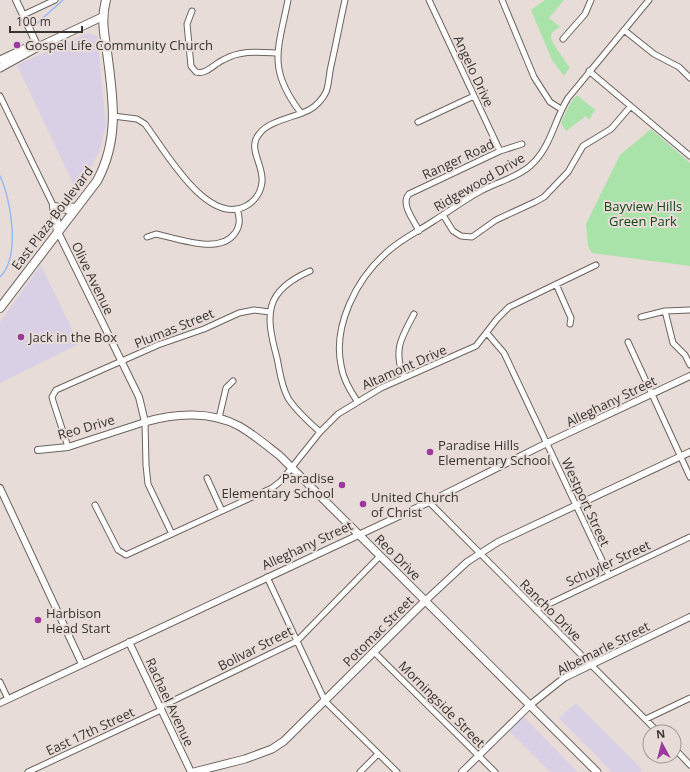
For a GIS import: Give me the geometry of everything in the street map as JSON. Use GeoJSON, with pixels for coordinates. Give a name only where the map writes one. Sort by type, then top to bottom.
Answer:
{"type":"FeatureCollection","features":[{"type":"Feature","properties":{"kind":"main road","name":"East Plaza Boulevard"},"geometry":{"type":"LineString","coordinates":[[0,308],[97,180],[108,158],[112,143],[113,116],[102,17],[106,0]]}},
{"type":"Feature","properties":{"kind":"main road"},"geometry":{"type":"LineString","coordinates":[[0,68],[38,47],[102,17]]}},
{"type":"Feature","properties":{"kind":"main road"},"geometry":{"type":"LineString","coordinates":[[0,60],[30,46],[38,47]]}},
{"type":"Feature","properties":{"kind":"main road"},"geometry":{"type":"LineString","coordinates":[[58,232],[54,207],[68,209],[77,207]]}},
{"type":"Feature","properties":{"kind":"main road","name":"Reo Drive"},"geometry":{"type":"LineString","coordinates":[[146,422],[182,415],[219,418],[246,431],[279,455],[597,772]]}},
{"type":"Feature","properties":{"kind":"main road","name":"Potomac Street"},"geometry":{"type":"LineString","coordinates":[[194,772],[240,761],[272,749],[292,735],[425,601]]}},
{"type":"Feature","properties":{"kind":"street"},"geometry":{"type":"LineString","coordinates":[[16,0],[38,47]]}},
{"type":"Feature","properties":{"kind":"street"},"geometry":{"type":"LineString","coordinates":[[23,16],[55,0]]}},
{"type":"Feature","properties":{"kind":"street"},"geometry":{"type":"LineString","coordinates":[[288,0],[277,53],[282,85],[288,97],[301,114]]}},
{"type":"Feature","properties":{"kind":"street"},"geometry":{"type":"LineString","coordinates":[[113,116],[137,118],[149,129],[188,184],[213,204],[220,208],[237,209],[246,206],[253,200],[262,185],[262,173],[254,148],[258,135],[267,127],[301,114],[317,104],[326,92],[345,0]]}},
{"type":"Feature","properties":{"kind":"street","name":"Angelo Drive"},"geometry":{"type":"LineString","coordinates":[[429,0],[500,151]]}},
{"type":"Feature","properties":{"kind":"street"},"geometry":{"type":"LineString","coordinates":[[502,0],[534,78],[550,102],[561,109]]}},
{"type":"Feature","properties":{"kind":"street"},"geometry":{"type":"LineString","coordinates":[[563,39],[585,14],[591,0]]}},
{"type":"Feature","properties":{"kind":"street","name":"Ridgewood Drive"},"geometry":{"type":"LineString","coordinates":[[356,401],[344,378],[340,359],[340,338],[345,317],[359,287],[376,263],[386,252],[479,192],[512,178],[529,167],[545,148],[561,109],[571,92],[649,0]]}},
{"type":"Feature","properties":{"kind":"street"},"geometry":{"type":"LineString","coordinates":[[192,11],[187,24],[191,66],[196,72],[204,73],[223,60],[240,53],[251,51],[277,53]]}},
{"type":"Feature","properties":{"kind":"street"},"geometry":{"type":"LineString","coordinates":[[624,30],[654,54],[679,67],[690,78]]}},
{"type":"Feature","properties":{"kind":"street"},"geometry":{"type":"LineString","coordinates":[[589,71],[630,107],[641,113],[690,156]]}},
{"type":"Feature","properties":{"kind":"street"},"geometry":{"type":"LineString","coordinates":[[0,96],[54,207]]}},
{"type":"Feature","properties":{"kind":"street"},"geometry":{"type":"LineString","coordinates":[[418,122],[474,96]]}},
{"type":"Feature","properties":{"kind":"street"},"geometry":{"type":"LineString","coordinates":[[443,215],[453,232],[461,236],[472,237],[496,220],[544,197],[565,175],[583,146],[610,129],[630,107]]}},
{"type":"Feature","properties":{"kind":"street","name":"Ranger Road"},"geometry":{"type":"LineString","coordinates":[[419,230],[405,204],[405,198],[409,194],[500,151],[522,144]]}},
{"type":"Feature","properties":{"kind":"street"},"geometry":{"type":"LineString","coordinates":[[147,237],[156,234],[214,246],[226,243],[236,231],[240,217],[237,209]]}},
{"type":"Feature","properties":{"kind":"street","name":"Olive Avenue"},"geometry":{"type":"LineString","coordinates":[[58,232],[139,397],[146,422],[146,465],[148,484],[172,534]]}},
{"type":"Feature","properties":{"kind":"street","name":"Altamont Drive"},"geometry":{"type":"LineString","coordinates":[[95,505],[118,550],[126,555],[272,488],[293,468],[320,432],[338,414],[356,401],[476,346],[504,311],[596,265]]}},
{"type":"Feature","properties":{"kind":"street"},"geometry":{"type":"LineString","coordinates":[[310,270],[293,278],[282,287],[275,299],[270,312],[271,339],[283,386],[294,407],[320,432]]}},
{"type":"Feature","properties":{"kind":"street"},"geometry":{"type":"LineString","coordinates":[[556,284],[571,318],[570,324]]}},
{"type":"Feature","properties":{"kind":"street","name":"Plumas Street"},"geometry":{"type":"LineString","coordinates":[[68,446],[52,397],[56,390],[158,345],[204,329],[239,312],[254,310],[270,312]]}},
{"type":"Feature","properties":{"kind":"street"},"geometry":{"type":"LineString","coordinates":[[642,316],[665,311],[690,310]]}},
{"type":"Feature","properties":{"kind":"street"},"geometry":{"type":"LineString","coordinates":[[665,311],[673,343],[685,355],[690,365]]}},
{"type":"Feature","properties":{"kind":"street"},"geometry":{"type":"LineString","coordinates":[[404,378],[400,368],[398,348],[414,314]]}},
{"type":"Feature","properties":{"kind":"street","name":"Westport Street"},"geometry":{"type":"LineString","coordinates":[[487,332],[504,353],[609,575]]}},
{"type":"Feature","properties":{"kind":"street"},"geometry":{"type":"LineString","coordinates":[[628,342],[690,477]]}},
{"type":"Feature","properties":{"kind":"street","name":"Alleghany Street"},"geometry":{"type":"LineString","coordinates":[[0,703],[266,577],[429,502],[547,443],[690,376]]}},
{"type":"Feature","properties":{"kind":"street"},"geometry":{"type":"LineString","coordinates":[[219,418],[226,388],[233,381]]}},
{"type":"Feature","properties":{"kind":"street","name":"Reo Drive"},"geometry":{"type":"LineString","coordinates":[[38,450],[68,446],[146,422]]}},
{"type":"Feature","properties":{"kind":"street","name":"Potomac Street"},"geometry":{"type":"LineString","coordinates":[[425,601],[467,562],[498,542],[690,452]]}},
{"type":"Feature","properties":{"kind":"street"},"geometry":{"type":"LineString","coordinates":[[207,478],[222,511]]}},
{"type":"Feature","properties":{"kind":"street"},"geometry":{"type":"LineString","coordinates":[[0,488],[82,664]]}},
{"type":"Feature","properties":{"kind":"street","name":"Rancho Drive"},"geometry":{"type":"LineString","coordinates":[[429,502],[650,724]]}},
{"type":"Feature","properties":{"kind":"street","name":"Schuyler Street"},"geometry":{"type":"LineString","coordinates":[[536,610],[690,537]]}},
{"type":"Feature","properties":{"kind":"street","name":"Bolivar Street"},"geometry":{"type":"LineString","coordinates":[[160,709],[297,641],[380,556]]}},
{"type":"Feature","properties":{"kind":"street"},"geometry":{"type":"LineString","coordinates":[[266,577],[325,701],[397,772]]}},
{"type":"Feature","properties":{"kind":"street","name":"Albemarle Street"},"geometry":{"type":"LineString","coordinates":[[462,772],[530,705],[564,678],[590,664],[690,617]]}},
{"type":"Feature","properties":{"kind":"street","name":"Rachael Avenue"},"geometry":{"type":"LineString","coordinates":[[129,642],[190,772]]}},
{"type":"Feature","properties":{"kind":"street","name":"Morningside Street"},"geometry":{"type":"LineString","coordinates":[[374,652],[494,772]]}},
{"type":"Feature","properties":{"kind":"street"},"geometry":{"type":"LineString","coordinates":[[0,682],[8,699]]}},
{"type":"Feature","properties":{"kind":"street"},"geometry":{"type":"LineString","coordinates":[[646,720],[690,698]]}},
{"type":"Feature","properties":{"kind":"street","name":"East 17th Street"},"geometry":{"type":"LineString","coordinates":[[28,772],[160,709]]}},
{"type":"Feature","properties":{"kind":"street"},"geometry":{"type":"LineString","coordinates":[[360,772],[378,754]]}},
{"type":"Feature","properties":{"kind":"street"},"geometry":{"type":"LineString","coordinates":[[682,756],[690,765]]}},
{"type":"Feature","properties":{"kind":"shaded area"},"geometry":{"type":"Polygon","coordinates":[[[90,33],[97,36],[106,124],[100,150],[77,192],[17,65],[90,33]]]}},
{"type":"Feature","properties":{"kind":"shaded area"},"geometry":{"type":"Polygon","coordinates":[[[41,265],[79,344],[0,383],[0,322],[41,265]]]}},
{"type":"Feature","properties":{"kind":"shaded area"},"geometry":{"type":"Polygon","coordinates":[[[576,703],[642,769],[640,772],[612,772],[559,718],[576,703]]]}},
{"type":"Feature","properties":{"kind":"shaded area"},"geometry":{"type":"Polygon","coordinates":[[[523,716],[578,772],[550,772],[509,731],[523,716]]]}},
{"type":"Feature","properties":{"kind":"green space"},"geometry":{"type":"Polygon","coordinates":[[[545,0],[564,0],[549,18],[560,27],[553,32],[551,38],[558,51],[570,67],[564,76],[552,60],[531,10],[545,0]]]}},
{"type":"Feature","properties":{"kind":"green space"},"geometry":{"type":"Polygon","coordinates":[[[577,95],[595,110],[589,120],[586,116],[566,131],[561,123],[570,104],[577,95]]]}},
{"type":"Feature","properties":{"kind":"green space","name":"Bayview Hills Green Park"},"geometry":{"type":"Polygon","coordinates":[[[651,129],[690,163],[690,266],[592,253],[588,246],[586,224],[620,155],[651,129]]]}},
{"type":"Feature","properties":{"kind":"waterway"},"geometry":{"type":"LineString","coordinates":[[33,27],[63,0]]}},
{"type":"Feature","properties":{"kind":"waterway"},"geometry":{"type":"LineString","coordinates":[[0,176],[8,199],[12,228],[10,256],[6,268],[0,277]]}},
{"type":"Feature","properties":{"kind":"place","name":"Gospel Life Community Church"},"geometry":{"type":"Point","coordinates":[17,45]}},
{"type":"Feature","properties":{"kind":"place","name":"Jack in the Box"},"geometry":{"type":"Point","coordinates":[21,337]}},
{"type":"Feature","properties":{"kind":"place","name":"Paradise Hills Elementary School"},"geometry":{"type":"Point","coordinates":[430,452]}},
{"type":"Feature","properties":{"kind":"place","name":"Paradise Elementary School"},"geometry":{"type":"Point","coordinates":[342,485]}},
{"type":"Feature","properties":{"kind":"place","name":"United Church of Christ"},"geometry":{"type":"Point","coordinates":[363,504]}},
{"type":"Feature","properties":{"kind":"place","name":"Harbison Head Start"},"geometry":{"type":"Point","coordinates":[38,620]}}]}
